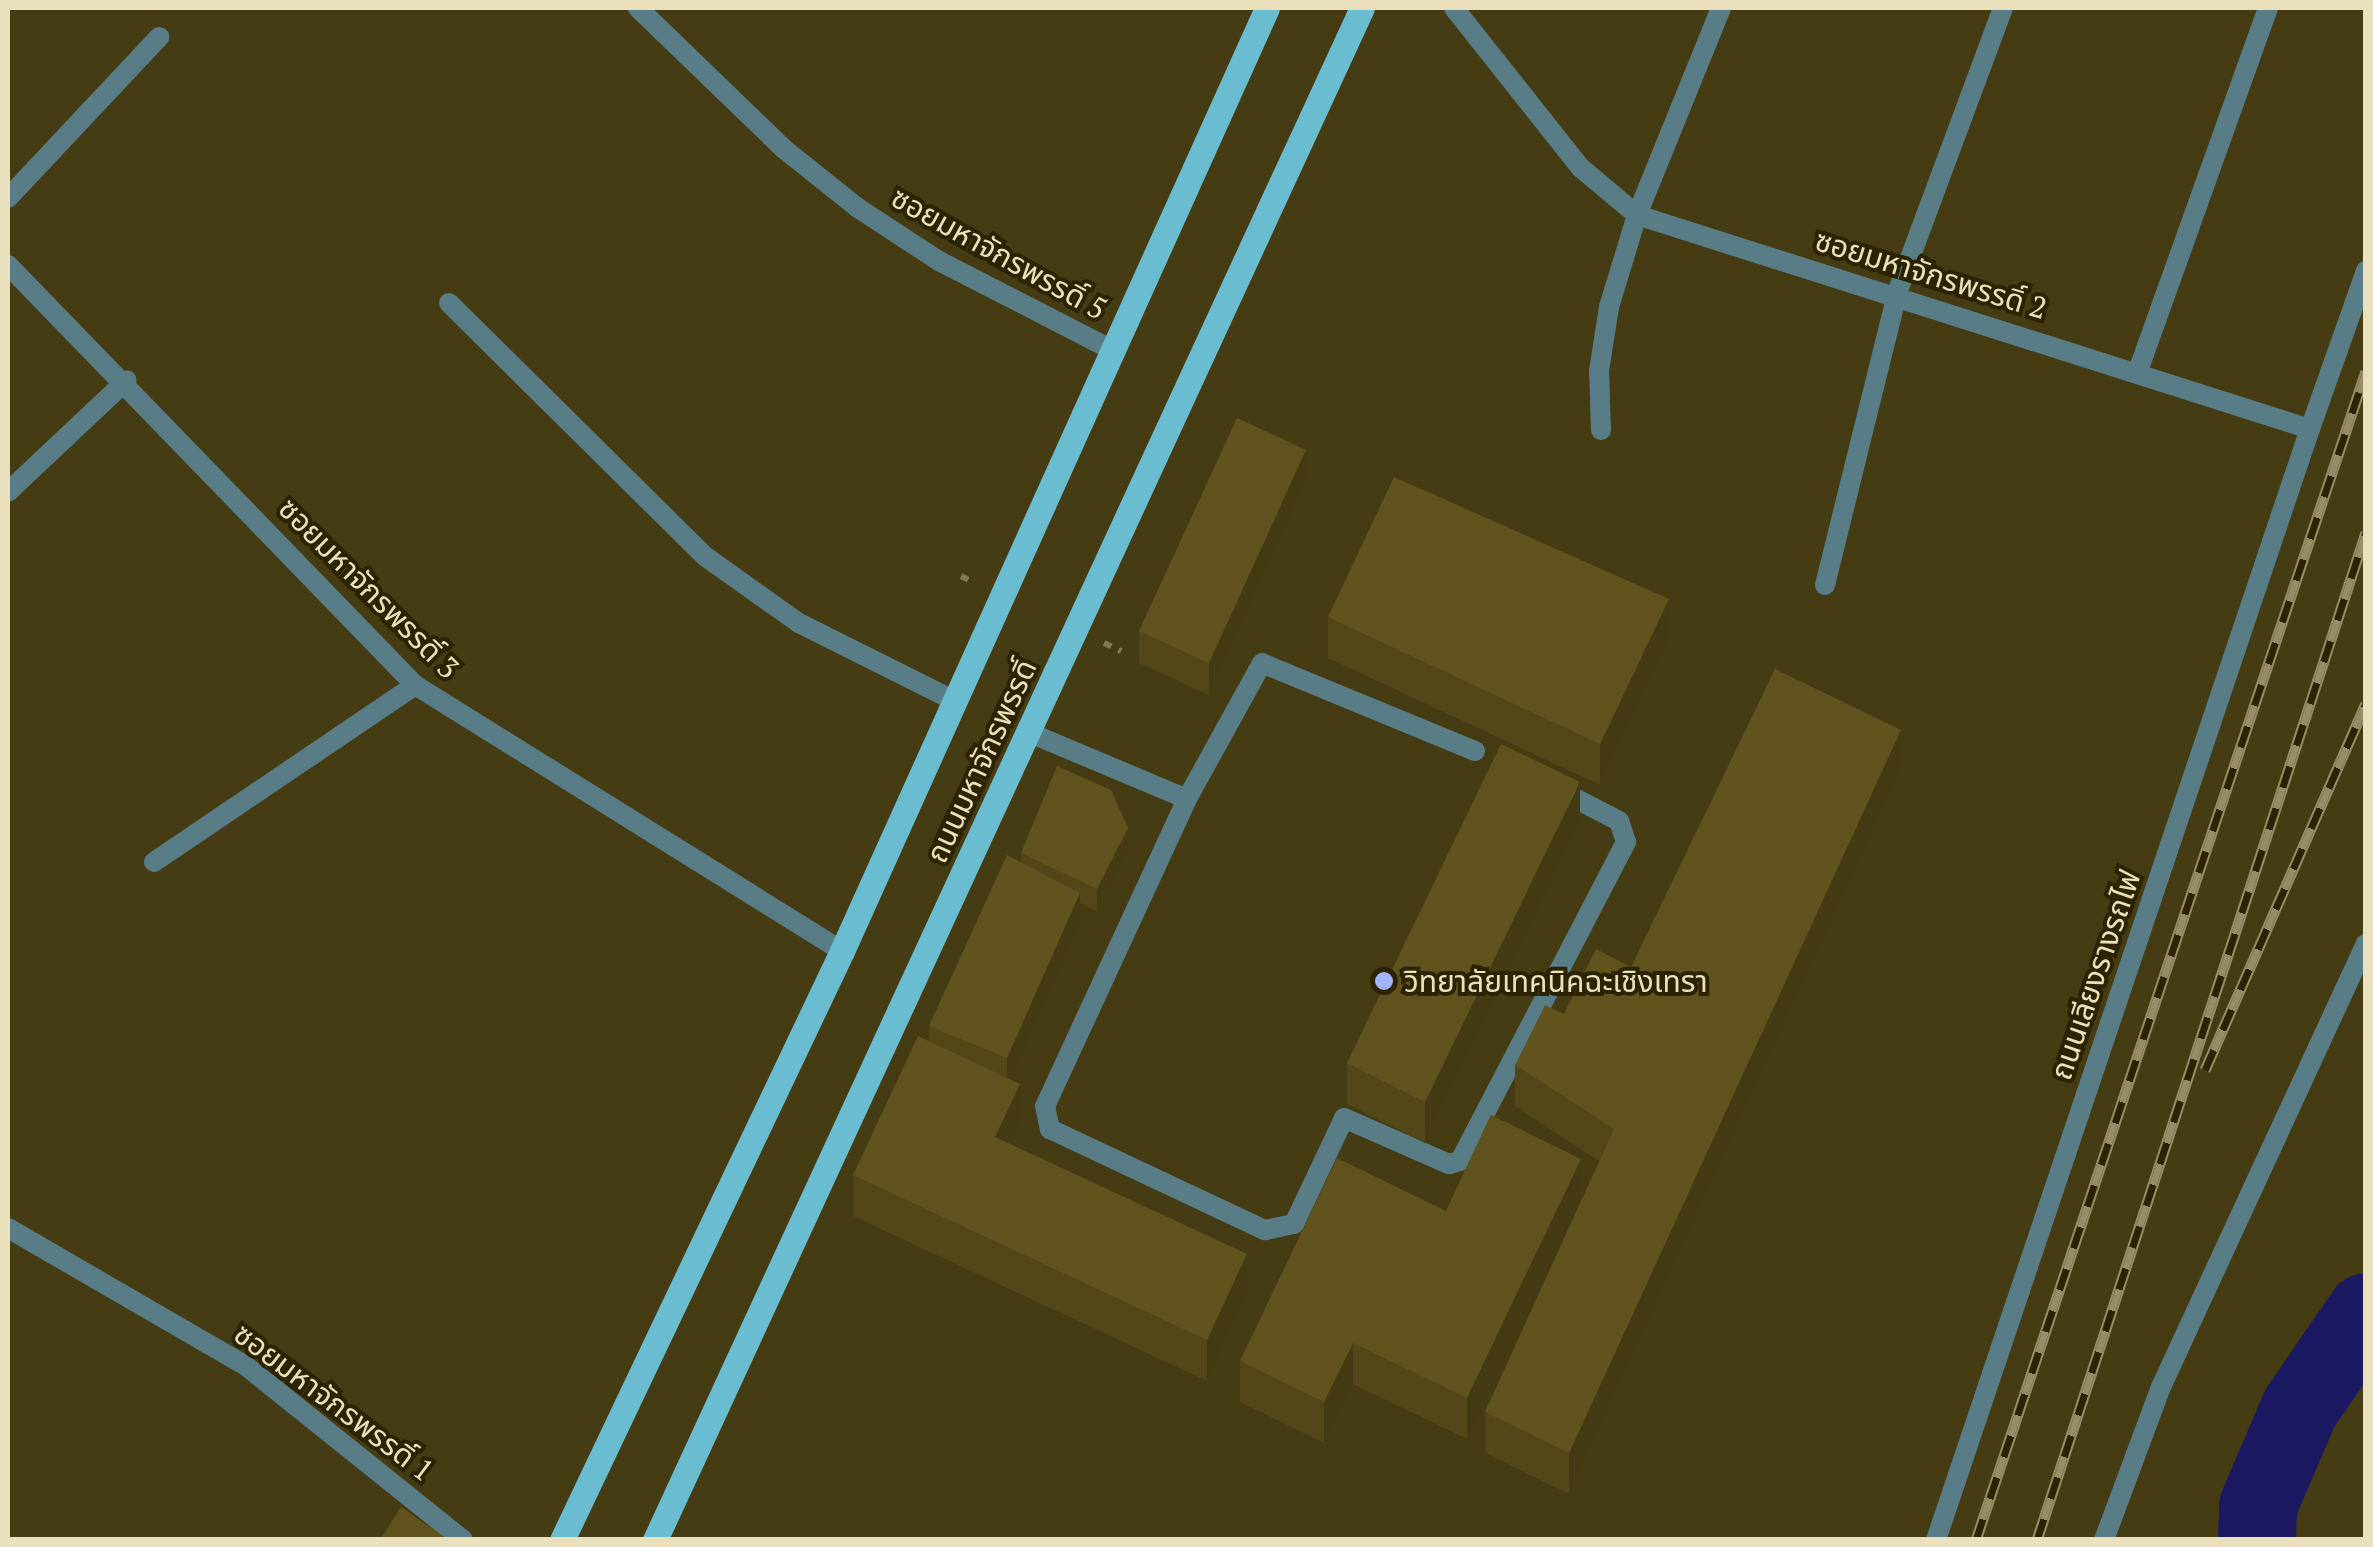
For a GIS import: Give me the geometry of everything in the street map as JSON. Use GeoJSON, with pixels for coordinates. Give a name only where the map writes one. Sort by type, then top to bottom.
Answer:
{"type":"FeatureCollection","features":[{"type":"Feature","properties":{"kind":"main road","name":"ถนนมหาจักรพรรดิ์"},"geometry":{"type":"LineString","coordinates":[[562,1540],[842,951],[1110,348],[1267,8]]}},
{"type":"Feature","properties":{"kind":"main road","name":"ถนนมหาจักรพรรดิ์"},"geometry":{"type":"LineString","coordinates":[[655,1540],[1362,8]]}},
{"type":"Feature","properties":{"kind":"street","name":"ซอยมหาจักรพรรดิ์ 5"},"geometry":{"type":"LineString","coordinates":[[638,8],[784,149],[858,208],[939,261],[1110,348]]}},
{"type":"Feature","properties":{"kind":"street","name":"ซอยมหาจักรพรรดิ์ 2"},"geometry":{"type":"LineString","coordinates":[[1454,8],[1581,168],[1637,215],[1896,293],[2310,429]]}},
{"type":"Feature","properties":{"kind":"street"},"geometry":{"type":"LineString","coordinates":[[1602,430],[1599,371],[1609,307],[1637,215],[1720,8]]}},
{"type":"Feature","properties":{"kind":"street"},"geometry":{"type":"LineString","coordinates":[[1825,585],[1896,293],[2003,8]]}},
{"type":"Feature","properties":{"kind":"street"},"geometry":{"type":"LineString","coordinates":[[2138,371],[2268,8]]}},
{"type":"Feature","properties":{"kind":"street"},"geometry":{"type":"LineString","coordinates":[[8,198],[160,38]]}},
{"type":"Feature","properties":{"kind":"street","name":"ซอยมหาจักรพรรดิ์ 3"},"geometry":{"type":"LineString","coordinates":[[8,265],[127,380],[416,685],[573,789],[842,951]]}},
{"type":"Feature","properties":{"kind":"street"},"geometry":{"type":"LineString","coordinates":[[2310,429],[2366,271]]}},
{"type":"Feature","properties":{"kind":"street"},"geometry":{"type":"LineString","coordinates":[[449,303],[706,557],[799,622],[953,700]]}},
{"type":"Feature","properties":{"kind":"street"},"geometry":{"type":"LineString","coordinates":[[8,492],[127,380]]}},
{"type":"Feature","properties":{"kind":"street","name":"ถนนเลียงรางรถไฟ"},"geometry":{"type":"LineString","coordinates":[[1936,1540],[2310,429]]}},
{"type":"Feature","properties":{"kind":"street"},"geometry":{"type":"LineString","coordinates":[[1476,751],[1262,663],[1187,799],[1046,1106],[1045,1120],[1050,1129],[1266,1230],[1280,1231],[1294,1224],[1344,1118],[1448,1164],[1469,1153],[1626,842],[1619,821],[1544,782]]}},
{"type":"Feature","properties":{"kind":"street"},"geometry":{"type":"LineString","coordinates":[[154,862],[416,685]]}},
{"type":"Feature","properties":{"kind":"street"},"geometry":{"type":"LineString","coordinates":[[1030,733],[1187,799]]}},
{"type":"Feature","properties":{"kind":"street"},"geometry":{"type":"LineString","coordinates":[[2104,1540],[2161,1387],[2366,944]]}},
{"type":"Feature","properties":{"kind":"street","name":"ซอยมหาจักรพรรดิ์ 1"},"geometry":{"type":"LineString","coordinates":[[8,1228],[246,1366],[463,1540]]}},
{"type":"Feature","properties":{"kind":"building"},"geometry":{"type":"Polygon","coordinates":[[[1237,418],[1306,450],[1209,663],[1139,631],[1237,418]]]}},
{"type":"Feature","properties":{"kind":"building"},"geometry":{"type":"Polygon","coordinates":[[[1394,477],[1669,599],[1600,744],[1328,617],[1394,477]]]}},
{"type":"Feature","properties":{"kind":"building"},"geometry":{"type":"Polygon","coordinates":[[[1775,669],[1901,730],[1569,1453],[1485,1412],[1614,1129],[1515,1065],[1545,1005],[1564,1014],[1596,949],[1631,967],[1775,669]]]}},
{"type":"Feature","properties":{"kind":"building"},"geometry":{"type":"Polygon","coordinates":[[[1501,744],[1580,782],[1425,1102],[1347,1063],[1501,744]]]}},
{"type":"Feature","properties":{"kind":"building"},"geometry":{"type":"Polygon","coordinates":[[[1057,766],[1111,790],[1128,828],[1097,889],[1021,853],[1057,766]]]}},
{"type":"Feature","properties":{"kind":"building"},"geometry":{"type":"Polygon","coordinates":[[[1007,855],[1080,893],[1007,1058],[929,1026],[1007,855]]]}},
{"type":"Feature","properties":{"kind":"building"},"geometry":{"type":"Polygon","coordinates":[[[918,1036],[1020,1084],[995,1137],[1247,1254],[1207,1340],[853,1175],[918,1036]]]}},
{"type":"Feature","properties":{"kind":"building"},"geometry":{"type":"Polygon","coordinates":[[[1491,1115],[1581,1159],[1467,1398],[1353,1343],[1324,1402],[1240,1361],[1337,1158],[1446,1211],[1491,1115]]]}},
{"type":"Feature","properties":{"kind":"building"},"geometry":{"type":"Polygon","coordinates":[[[401,1507],[449,1540],[380,1540],[401,1507]]]}},
{"type":"Feature","properties":{"kind":"waterway"},"geometry":{"type":"LineString","coordinates":[[2257,1540],[2258,1506],[2300,1408],[2366,1312]]}},
{"type":"Feature","properties":{"kind":"railway"},"geometry":{"type":"LineString","coordinates":[[1976,1540],[2366,371]]}},
{"type":"Feature","properties":{"kind":"railway"},"geometry":{"type":"LineString","coordinates":[[2037,1540],[2366,532]]}},
{"type":"Feature","properties":{"kind":"railway"},"geometry":{"type":"LineString","coordinates":[[2205,1070],[2366,704]]}},
{"type":"Feature","properties":{"kind":"place","name":"วิทยาลัยเทคนิคฉะเชิงเทรา"},"geometry":{"type":"Point","coordinates":[1384,981]}}]}
